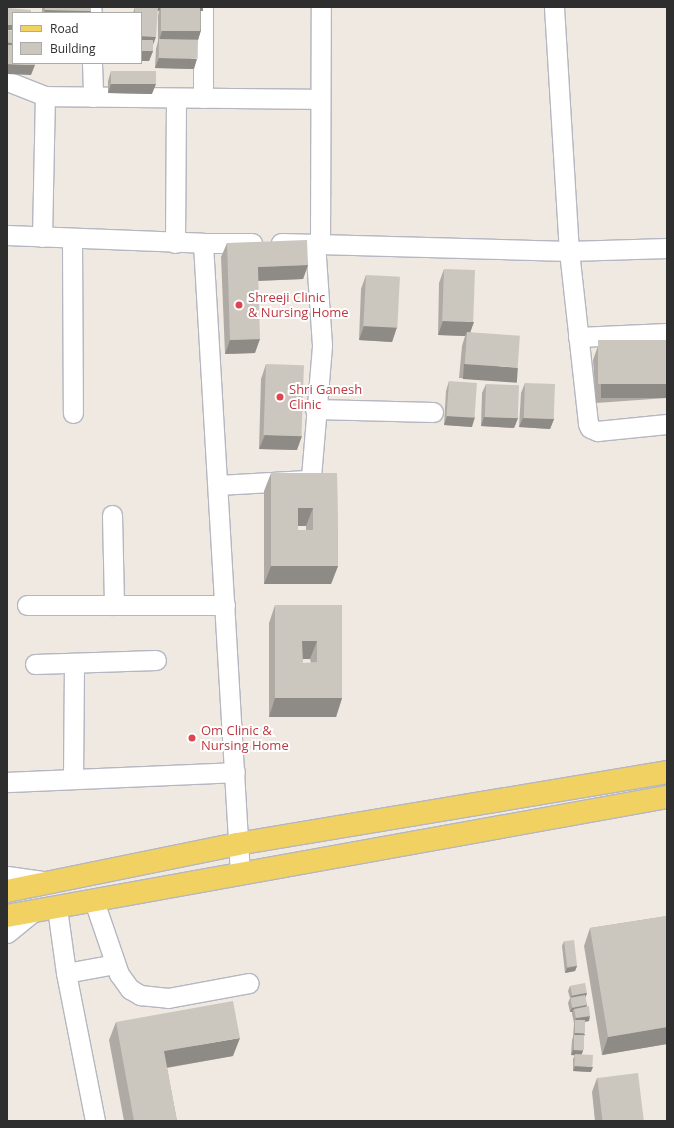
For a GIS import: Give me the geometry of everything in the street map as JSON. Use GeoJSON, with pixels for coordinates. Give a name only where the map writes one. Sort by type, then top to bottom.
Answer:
{"type":"FeatureCollection","features":[{"type":"Feature","properties":{"kind":"main road"},"geometry":{"type":"LineString","coordinates":[[7,891],[237,844],[667,772]]}},
{"type":"Feature","properties":{"kind":"main road"},"geometry":{"type":"LineString","coordinates":[[7,916],[667,797]]}},
{"type":"Feature","properties":{"kind":"street"},"geometry":{"type":"LineString","coordinates":[[203,7],[203,98]]}},
{"type":"Feature","properties":{"kind":"street"},"geometry":{"type":"LineString","coordinates":[[218,485],[310,479],[312,474],[315,409],[322,345],[318,243],[321,7]]}},
{"type":"Feature","properties":{"kind":"street"},"geometry":{"type":"LineString","coordinates":[[554,7],[569,251],[590,428],[597,431],[667,424]]}},
{"type":"Feature","properties":{"kind":"street"},"geometry":{"type":"LineString","coordinates":[[92,64],[93,97]]}},
{"type":"Feature","properties":{"kind":"street"},"geometry":{"type":"LineString","coordinates":[[7,81],[45,96],[320,100]]}},
{"type":"Feature","properties":{"kind":"street"},"geometry":{"type":"LineString","coordinates":[[42,237],[45,96]]}},
{"type":"Feature","properties":{"kind":"street"},"geometry":{"type":"LineString","coordinates":[[175,243],[176,98]]}},
{"type":"Feature","properties":{"kind":"street"},"geometry":{"type":"LineString","coordinates":[[7,235],[175,243],[318,243],[569,251],[667,248]]}},
{"type":"Feature","properties":{"kind":"street"},"geometry":{"type":"LineString","coordinates":[[72,239],[73,413]]}},
{"type":"Feature","properties":{"kind":"street"},"geometry":{"type":"LineString","coordinates":[[203,243],[235,772],[237,844],[240,874]]}},
{"type":"Feature","properties":{"kind":"street"},"geometry":{"type":"LineString","coordinates":[[578,337],[667,333]]}},
{"type":"Feature","properties":{"kind":"street"},"geometry":{"type":"LineString","coordinates":[[315,409],[433,412]]}},
{"type":"Feature","properties":{"kind":"street"},"geometry":{"type":"LineString","coordinates":[[112,515],[114,605]]}},
{"type":"Feature","properties":{"kind":"street"},"geometry":{"type":"LineString","coordinates":[[27,605],[225,605]]}},
{"type":"Feature","properties":{"kind":"street"},"geometry":{"type":"LineString","coordinates":[[35,664],[156,660]]}},
{"type":"Feature","properties":{"kind":"street"},"geometry":{"type":"LineString","coordinates":[[73,779],[74,662]]}},
{"type":"Feature","properties":{"kind":"street"},"geometry":{"type":"LineString","coordinates":[[7,782],[235,772]]}},
{"type":"Feature","properties":{"kind":"street"},"geometry":{"type":"LineString","coordinates":[[7,876],[50,882]]}},
{"type":"Feature","properties":{"kind":"street"},"geometry":{"type":"LineString","coordinates":[[94,901],[119,974],[130,989],[151,998],[168,998],[249,983]]}},
{"type":"Feature","properties":{"kind":"street"},"geometry":{"type":"LineString","coordinates":[[57,908],[66,973],[95,1121]]}},
{"type":"Feature","properties":{"kind":"street"},"geometry":{"type":"LineString","coordinates":[[7,933],[34,911]]}},
{"type":"Feature","properties":{"kind":"street"},"geometry":{"type":"LineString","coordinates":[[66,973],[115,964]]}},
{"type":"Feature","properties":{"kind":"building"},"geometry":{"type":"Polygon","coordinates":[[[45,7],[91,7],[91,11],[45,10],[45,7]]]}},
{"type":"Feature","properties":{"kind":"building"},"geometry":{"type":"Polygon","coordinates":[[[135,7],[158,8],[156,37],[142,36],[142,12],[135,12],[135,7]]]}},
{"type":"Feature","properties":{"kind":"building"},"geometry":{"type":"Polygon","coordinates":[[[161,7],[200,7],[200,31],[161,31],[161,7]]]}},
{"type":"Feature","properties":{"kind":"building"},"geometry":{"type":"Polygon","coordinates":[[[8,8],[31,10],[31,12],[12,12],[12,25],[7,25],[8,8]]]}},
{"type":"Feature","properties":{"kind":"building"},"geometry":{"type":"Polygon","coordinates":[[[7,30],[12,31],[12,43],[7,42],[7,30]]]}},
{"type":"Feature","properties":{"kind":"building"},"geometry":{"type":"Polygon","coordinates":[[[159,39],[198,40],[198,59],[159,58],[159,39]]]}},
{"type":"Feature","properties":{"kind":"building"},"geometry":{"type":"Polygon","coordinates":[[[142,40],[153,40],[153,51],[142,51],[142,40]]]}},
{"type":"Feature","properties":{"kind":"building"},"geometry":{"type":"Polygon","coordinates":[[[7,45],[12,45],[12,64],[35,65],[7,64],[7,45]]]}},
{"type":"Feature","properties":{"kind":"building"},"geometry":{"type":"Polygon","coordinates":[[[111,71],[156,71],[156,84],[111,84],[111,71]]]}},
{"type":"Feature","properties":{"kind":"building"},"geometry":{"type":"Polygon","coordinates":[[[307,240],[308,265],[258,267],[260,339],[230,340],[227,243],[307,240]]]}},
{"type":"Feature","properties":{"kind":"building"},"geometry":{"type":"Polygon","coordinates":[[[444,269],[475,270],[473,322],[442,321],[444,269]]]}},
{"type":"Feature","properties":{"kind":"building"},"geometry":{"type":"Polygon","coordinates":[[[366,275],[400,277],[397,328],[363,326],[366,275]]]}},
{"type":"Feature","properties":{"kind":"building"},"geometry":{"type":"Polygon","coordinates":[[[467,332],[520,336],[518,368],[465,364],[467,332]]]}},
{"type":"Feature","properties":{"kind":"building"},"geometry":{"type":"Polygon","coordinates":[[[598,340],[667,340],[667,384],[598,384],[598,340]]]}},
{"type":"Feature","properties":{"kind":"building"},"geometry":{"type":"Polygon","coordinates":[[[266,364],[304,365],[301,436],[264,435],[266,364]]]}},
{"type":"Feature","properties":{"kind":"building"},"geometry":{"type":"Polygon","coordinates":[[[449,381],[477,383],[474,418],[447,416],[449,381]]]}},
{"type":"Feature","properties":{"kind":"building"},"geometry":{"type":"Polygon","coordinates":[[[525,383],[555,384],[554,419],[524,418],[525,383]]]}},
{"type":"Feature","properties":{"kind":"building"},"geometry":{"type":"Polygon","coordinates":[[[486,384],[519,385],[518,418],[485,417],[486,384]]]}},
{"type":"Feature","properties":{"kind":"building"},"geometry":{"type":"Polygon","coordinates":[[[271,473],[337,473],[338,566],[271,566],[271,473]],[[298,508],[298,530],[313,530],[313,508],[298,508]]]}},
{"type":"Feature","properties":{"kind":"building"},"geometry":{"type":"Polygon","coordinates":[[[275,605],[342,605],[342,698],[275,698],[275,605]],[[302,641],[303,663],[317,662],[317,641],[302,641]]]}},
{"type":"Feature","properties":{"kind":"building"},"geometry":{"type":"Polygon","coordinates":[[[667,916],[667,1027],[608,1037],[590,928],[667,916]]]}},
{"type":"Feature","properties":{"kind":"building"},"geometry":{"type":"Polygon","coordinates":[[[574,940],[577,966],[567,967],[564,941],[574,940]]]}},
{"type":"Feature","properties":{"kind":"building"},"geometry":{"type":"Polygon","coordinates":[[[585,983],[587,993],[572,996],[570,986],[585,983]]]}},
{"type":"Feature","properties":{"kind":"building"},"geometry":{"type":"Polygon","coordinates":[[[585,995],[587,1005],[572,1008],[570,998],[585,995]]]}},
{"type":"Feature","properties":{"kind":"building"},"geometry":{"type":"Polygon","coordinates":[[[233,1001],[240,1038],[164,1051],[177,1121],[134,1121],[116,1022],[233,1001]]]}},
{"type":"Feature","properties":{"kind":"building"},"geometry":{"type":"Polygon","coordinates":[[[589,1006],[590,1016],[576,1018],[574,1009],[589,1006]]]}},
{"type":"Feature","properties":{"kind":"building"},"geometry":{"type":"Polygon","coordinates":[[[575,1020],[585,1020],[585,1033],[575,1033],[575,1020]]]}},
{"type":"Feature","properties":{"kind":"building"},"geometry":{"type":"Polygon","coordinates":[[[574,1035],[584,1035],[584,1050],[574,1050],[574,1035]]]}},
{"type":"Feature","properties":{"kind":"building"},"geometry":{"type":"Polygon","coordinates":[[[575,1054],[593,1055],[592,1067],[574,1066],[575,1054]]]}},
{"type":"Feature","properties":{"kind":"building"},"geometry":{"type":"Polygon","coordinates":[[[638,1073],[644,1121],[603,1121],[597,1078],[638,1073]]]}},
{"type":"Feature","properties":{"kind":"place","name":"Shreeji Clinic & Nursing Home"},"geometry":{"type":"Point","coordinates":[239,305]}},
{"type":"Feature","properties":{"kind":"place","name":"Shri Ganesh Clinic"},"geometry":{"type":"Point","coordinates":[280,397]}},
{"type":"Feature","properties":{"kind":"place","name":"Om Clinic & Nursing Home"},"geometry":{"type":"Point","coordinates":[192,738]}}]}
